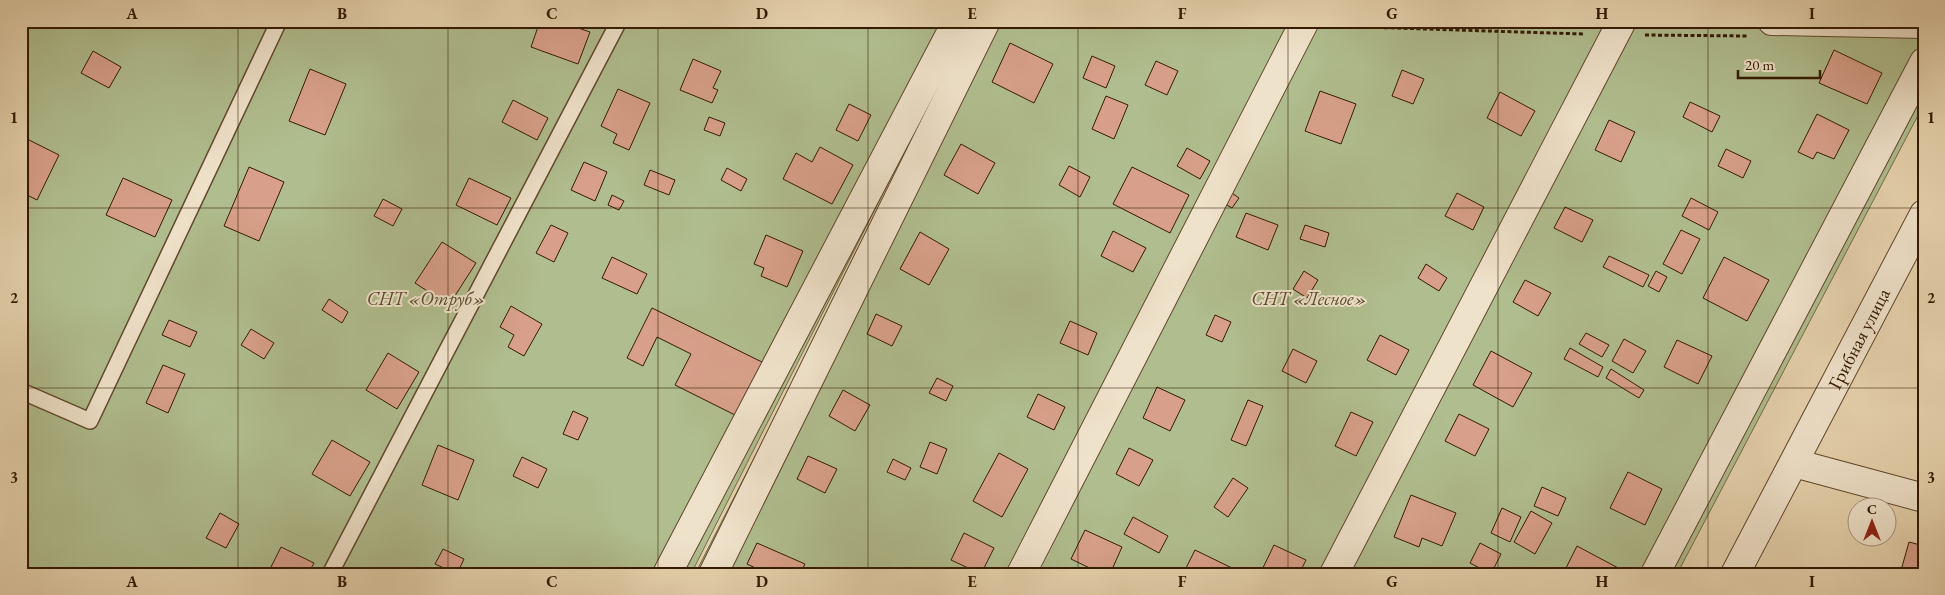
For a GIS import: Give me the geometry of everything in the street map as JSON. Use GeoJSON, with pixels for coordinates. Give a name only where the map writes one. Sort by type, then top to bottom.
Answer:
{"type":"FeatureCollection","features":[{"type":"Feature","properties":{"kind":"street"},"geometry":{"type":"LineString","coordinates":[[667,574],[957,21]]}},
{"type":"Feature","properties":{"kind":"street"},"geometry":{"type":"LineString","coordinates":[[713,574],[986,21]]}},
{"type":"Feature","properties":{"kind":"street"},"geometry":{"type":"LineString","coordinates":[[1021,574],[1304,23]]}},
{"type":"Feature","properties":{"kind":"street"},"geometry":{"type":"LineString","coordinates":[[1763,29],[1924,24]]}},
{"type":"Feature","properties":{"kind":"street"},"geometry":{"type":"LineString","coordinates":[[1334,574],[1619,28]]}},
{"type":"Feature","properties":{"kind":"street"},"geometry":{"type":"LineString","coordinates":[[1655,574],[1924,62]]}},
{"type":"Feature","properties":{"kind":"street","name":"Грибная улица"},"geometry":{"type":"LineString","coordinates":[[1735,574],[1924,214]]}},
{"type":"Feature","properties":{"kind":"street"},"geometry":{"type":"LineString","coordinates":[[1794,464],[1924,498]]}},
{"type":"Feature","properties":{"kind":"lane"},"geometry":{"type":"LineString","coordinates":[[21,391],[90,421],[279,21]]}},
{"type":"Feature","properties":{"kind":"lane"},"geometry":{"type":"LineString","coordinates":[[330,574],[619,21]]}},
{"type":"Feature","properties":{"kind":"path"},"geometry":{"type":"LineString","coordinates":[[1147,21],[1763,29]]}},
{"type":"Feature","properties":{"kind":"green space","name":"СНТ «Отруб»"},"geometry":{"type":"Polygon","coordinates":[[[21,21],[970,21],[691,574],[21,574],[21,21]]]}},
{"type":"Feature","properties":{"kind":"green space","name":"СНТ «Лесное»"},"geometry":{"type":"Polygon","coordinates":[[[977,21],[1924,21],[1924,104],[1677,574],[695,574],[977,21]]]}},
{"type":"Feature","properties":{"kind":"building"},"geometry":{"type":"Polygon","coordinates":[[[540,21],[558,21],[590,32],[578,64],[531,47],[540,21]]]}},
{"type":"Feature","properties":{"kind":"building"},"geometry":{"type":"Polygon","coordinates":[[[1010,43],[1053,64],[1034,103],[992,82],[1010,43]]]}},
{"type":"Feature","properties":{"kind":"building"},"geometry":{"type":"Polygon","coordinates":[[[1834,50],[1882,73],[1867,104],[1819,83],[1834,50]]]}},
{"type":"Feature","properties":{"kind":"building"},"geometry":{"type":"Polygon","coordinates":[[[93,51],[121,67],[109,88],[81,73],[93,51]]]}},
{"type":"Feature","properties":{"kind":"building"},"geometry":{"type":"Polygon","coordinates":[[[1092,56],[1115,66],[1106,88],[1083,78],[1092,56]]]}},
{"type":"Feature","properties":{"kind":"building"},"geometry":{"type":"Polygon","coordinates":[[[693,59],[721,71],[713,88],[718,90],[712,103],[680,90],[693,59]]]}},
{"type":"Feature","properties":{"kind":"building"},"geometry":{"type":"Polygon","coordinates":[[[1156,61],[1178,71],[1167,95],[1145,85],[1156,61]]]}},
{"type":"Feature","properties":{"kind":"building"},"geometry":{"type":"Polygon","coordinates":[[[310,69],[346,84],[325,135],[289,121],[310,69]]]}},
{"type":"Feature","properties":{"kind":"building"},"geometry":{"type":"Polygon","coordinates":[[[1402,70],[1424,79],[1413,104],[1392,96],[1402,70]]]}},
{"type":"Feature","properties":{"kind":"building"},"geometry":{"type":"Polygon","coordinates":[[[618,89],[650,103],[629,150],[613,143],[617,134],[601,126],[618,89]]]}},
{"type":"Feature","properties":{"kind":"building"},"geometry":{"type":"Polygon","coordinates":[[[1320,91],[1356,104],[1341,144],[1305,131],[1320,91]]]}},
{"type":"Feature","properties":{"kind":"building"},"geometry":{"type":"Polygon","coordinates":[[[1500,92],[1535,111],[1521,136],[1487,118],[1500,92]]]}},
{"type":"Feature","properties":{"kind":"building"},"geometry":{"type":"Polygon","coordinates":[[[1106,96],[1128,105],[1114,139],[1092,129],[1106,96]]]}},
{"type":"Feature","properties":{"kind":"building"},"geometry":{"type":"Polygon","coordinates":[[[513,100],[548,118],[537,140],[502,122],[513,100]]]}},
{"type":"Feature","properties":{"kind":"building"},"geometry":{"type":"Polygon","coordinates":[[[1690,102],[1720,116],[1712,132],[1683,117],[1690,102]]]}},
{"type":"Feature","properties":{"kind":"building"},"geometry":{"type":"Polygon","coordinates":[[[849,104],[871,115],[858,141],[836,130],[849,104]]]}},
{"type":"Feature","properties":{"kind":"building"},"geometry":{"type":"Polygon","coordinates":[[[1817,114],[1849,130],[1834,159],[1817,152],[1813,159],[1798,152],[1817,114]]]}},
{"type":"Feature","properties":{"kind":"building"},"geometry":{"type":"Polygon","coordinates":[[[709,117],[725,123],[720,136],[704,130],[709,117]]]}},
{"type":"Feature","properties":{"kind":"building"},"geometry":{"type":"Polygon","coordinates":[[[1609,120],[1635,132],[1621,162],[1595,150],[1609,120]]]}},
{"type":"Feature","properties":{"kind":"building"},"geometry":{"type":"Polygon","coordinates":[[[21,136],[59,155],[37,200],[21,192],[21,136]]]}},
{"type":"Feature","properties":{"kind":"building"},"geometry":{"type":"Polygon","coordinates":[[[961,144],[995,163],[978,194],[944,175],[961,144]]]}},
{"type":"Feature","properties":{"kind":"building"},"geometry":{"type":"Polygon","coordinates":[[[820,147],[853,165],[832,204],[783,179],[796,153],[812,162],[820,147]]]}},
{"type":"Feature","properties":{"kind":"building"},"geometry":{"type":"Polygon","coordinates":[[[1187,148],[1210,161],[1200,179],[1177,166],[1187,148]]]}},
{"type":"Feature","properties":{"kind":"building"},"geometry":{"type":"Polygon","coordinates":[[[1726,149],[1751,161],[1743,178],[1718,166],[1726,149]]]}},
{"type":"Feature","properties":{"kind":"building"},"geometry":{"type":"Polygon","coordinates":[[[584,162],[607,172],[595,201],[571,190],[584,162]]]}},
{"type":"Feature","properties":{"kind":"building"},"geometry":{"type":"Polygon","coordinates":[[[1069,166],[1090,177],[1080,197],[1059,185],[1069,166]]]}},
{"type":"Feature","properties":{"kind":"building"},"geometry":{"type":"Polygon","coordinates":[[[249,167],[284,182],[259,241],[224,226],[249,167]]]}},
{"type":"Feature","properties":{"kind":"building"},"geometry":{"type":"Polygon","coordinates":[[[1132,167],[1189,195],[1170,233],[1113,204],[1132,167]]]}},
{"type":"Feature","properties":{"kind":"building"},"geometry":{"type":"Polygon","coordinates":[[[727,168],[747,179],[741,191],[721,180],[727,168]]]}},
{"type":"Feature","properties":{"kind":"building"},"geometry":{"type":"Polygon","coordinates":[[[650,170],[675,180],[669,195],[644,185],[650,170]]]}},
{"type":"Feature","properties":{"kind":"building"},"geometry":{"type":"Polygon","coordinates":[[[123,178],[172,200],[155,237],[106,215],[123,178]]]}},
{"type":"Feature","properties":{"kind":"building"},"geometry":{"type":"Polygon","coordinates":[[[469,178],[511,198],[497,225],[456,205],[469,178]]]}},
{"type":"Feature","properties":{"kind":"building"},"geometry":{"type":"Polygon","coordinates":[[[1229,191],[1239,198],[1232,208],[1222,202],[1229,191]]]}},
{"type":"Feature","properties":{"kind":"building"},"geometry":{"type":"Polygon","coordinates":[[[1457,193],[1484,207],[1473,230],[1445,216],[1457,193]]]}},
{"type":"Feature","properties":{"kind":"building"},"geometry":{"type":"Polygon","coordinates":[[[612,195],[624,201],[619,210],[608,205],[612,195]]]}},
{"type":"Feature","properties":{"kind":"building"},"geometry":{"type":"Polygon","coordinates":[[[1691,198],[1718,212],[1709,230],[1682,216],[1691,198]]]}},
{"type":"Feature","properties":{"kind":"building"},"geometry":{"type":"Polygon","coordinates":[[[383,199],[402,209],[393,226],[374,216],[383,199]]]}},
{"type":"Feature","properties":{"kind":"building"},"geometry":{"type":"Polygon","coordinates":[[[1565,207],[1593,220],[1582,242],[1554,228],[1565,207]]]}},
{"type":"Feature","properties":{"kind":"building"},"geometry":{"type":"Polygon","coordinates":[[[1246,213],[1278,225],[1268,250],[1236,237],[1246,213]]]}},
{"type":"Feature","properties":{"kind":"building"},"geometry":{"type":"Polygon","coordinates":[[[551,225],[568,233],[554,262],[536,253],[551,225]]]}},
{"type":"Feature","properties":{"kind":"building"},"geometry":{"type":"Polygon","coordinates":[[[1305,225],[1329,233],[1325,247],[1300,239],[1305,225]]]}},
{"type":"Feature","properties":{"kind":"building"},"geometry":{"type":"Polygon","coordinates":[[[1681,230],[1700,239],[1682,274],[1663,264],[1681,230]]]}},
{"type":"Feature","properties":{"kind":"building"},"geometry":{"type":"Polygon","coordinates":[[[1113,231],[1146,248],[1133,272],[1101,256],[1113,231]]]}},
{"type":"Feature","properties":{"kind":"building"},"geometry":{"type":"Polygon","coordinates":[[[920,232],[949,249],[929,285],[900,269],[920,232]]]}},
{"type":"Feature","properties":{"kind":"building"},"geometry":{"type":"Polygon","coordinates":[[[766,235],[803,251],[787,287],[761,276],[764,268],[754,264],[766,235]]]}},
{"type":"Feature","properties":{"kind":"building"},"geometry":{"type":"Polygon","coordinates":[[[442,242],[476,263],[449,305],[415,283],[442,242]]]}},
{"type":"Feature","properties":{"kind":"building"},"geometry":{"type":"Polygon","coordinates":[[[1609,256],[1649,275],[1643,287],[1603,267],[1609,256]]]}},
{"type":"Feature","properties":{"kind":"building"},"geometry":{"type":"Polygon","coordinates":[[[612,257],[647,274],[637,294],[602,278],[612,257]]]}},
{"type":"Feature","properties":{"kind":"building"},"geometry":{"type":"Polygon","coordinates":[[[1724,257],[1769,280],[1747,321],[1703,298],[1724,257]]]}},
{"type":"Feature","properties":{"kind":"building"},"geometry":{"type":"Polygon","coordinates":[[[1426,264],[1447,278],[1439,291],[1418,278],[1426,264]]]}},
{"type":"Feature","properties":{"kind":"building"},"geometry":{"type":"Polygon","coordinates":[[[1304,271],[1318,280],[1307,298],[1293,289],[1304,271]]]}},
{"type":"Feature","properties":{"kind":"building"},"geometry":{"type":"Polygon","coordinates":[[[1656,271],[1667,277],[1659,292],[1648,286],[1656,271]]]}},
{"type":"Feature","properties":{"kind":"building"},"geometry":{"type":"Polygon","coordinates":[[[1525,280],[1551,293],[1538,316],[1513,302],[1525,280]]]}},
{"type":"Feature","properties":{"kind":"building"},"geometry":{"type":"Polygon","coordinates":[[[329,299],[348,312],[342,323],[322,310],[329,299]]]}},
{"type":"Feature","properties":{"kind":"building"},"geometry":{"type":"Polygon","coordinates":[[[511,306],[542,324],[524,356],[508,347],[514,335],[500,327],[511,306]]]}},
{"type":"Feature","properties":{"kind":"building"},"geometry":{"type":"Polygon","coordinates":[[[652,308],[764,363],[737,416],[675,385],[691,354],[657,337],[643,366],[627,358],[652,308]]]}},
{"type":"Feature","properties":{"kind":"building"},"geometry":{"type":"Polygon","coordinates":[[[876,314],[902,326],[892,346],[867,334],[876,314]]]}},
{"type":"Feature","properties":{"kind":"building"},"geometry":{"type":"Polygon","coordinates":[[[1215,315],[1231,322],[1222,342],[1206,335],[1215,315]]]}},
{"type":"Feature","properties":{"kind":"building"},"geometry":{"type":"Polygon","coordinates":[[[169,320],[197,332],[190,347],[162,335],[169,320]]]}},
{"type":"Feature","properties":{"kind":"building"},"geometry":{"type":"Polygon","coordinates":[[[1070,321],[1097,333],[1088,355],[1060,343],[1070,321]]]}},
{"type":"Feature","properties":{"kind":"building"},"geometry":{"type":"Polygon","coordinates":[[[251,329],[274,343],[264,359],[241,345],[251,329]]]}},
{"type":"Feature","properties":{"kind":"building"},"geometry":{"type":"Polygon","coordinates":[[[1586,333],[1609,345],[1602,357],[1579,344],[1586,333]]]}},
{"type":"Feature","properties":{"kind":"building"},"geometry":{"type":"Polygon","coordinates":[[[1380,335],[1409,350],[1396,375],[1367,360],[1380,335]]]}},
{"type":"Feature","properties":{"kind":"building"},"geometry":{"type":"Polygon","coordinates":[[[1624,339],[1646,351],[1633,373],[1612,361],[1624,339]]]}},
{"type":"Feature","properties":{"kind":"building"},"geometry":{"type":"Polygon","coordinates":[[[1677,340],[1712,356],[1698,384],[1664,367],[1677,340]]]}},
{"type":"Feature","properties":{"kind":"building"},"geometry":{"type":"Polygon","coordinates":[[[1570,348],[1603,367],[1598,377],[1564,359],[1570,348]]]}},
{"type":"Feature","properties":{"kind":"building"},"geometry":{"type":"Polygon","coordinates":[[[1293,349],[1317,361],[1306,383],[1282,371],[1293,349]]]}},
{"type":"Feature","properties":{"kind":"building"},"geometry":{"type":"Polygon","coordinates":[[[1491,351],[1532,373],[1513,407],[1473,385],[1491,351]]]}},
{"type":"Feature","properties":{"kind":"building"},"geometry":{"type":"Polygon","coordinates":[[[388,353],[419,372],[397,409],[366,390],[388,353]]]}},
{"type":"Feature","properties":{"kind":"building"},"geometry":{"type":"Polygon","coordinates":[[[163,365],[185,374],[168,413],[146,403],[163,365]]]}},
{"type":"Feature","properties":{"kind":"building"},"geometry":{"type":"Polygon","coordinates":[[[1611,369],[1644,390],[1639,398],[1606,378],[1611,369]]]}},
{"type":"Feature","properties":{"kind":"building"},"geometry":{"type":"Polygon","coordinates":[[[937,378],[953,386],[946,401],[929,393],[937,378]]]}},
{"type":"Feature","properties":{"kind":"building"},"geometry":{"type":"Polygon","coordinates":[[[1157,387],[1185,400],[1170,431],[1143,418],[1157,387]]]}},
{"type":"Feature","properties":{"kind":"building"},"geometry":{"type":"Polygon","coordinates":[[[843,390],[870,405],[855,431],[829,416],[843,390]]]}},
{"type":"Feature","properties":{"kind":"building"},"geometry":{"type":"Polygon","coordinates":[[[1038,394],[1065,407],[1054,430],[1027,417],[1038,394]]]}},
{"type":"Feature","properties":{"kind":"building"},"geometry":{"type":"Polygon","coordinates":[[[1248,400],[1263,406],[1246,446],[1231,440],[1248,400]]]}},
{"type":"Feature","properties":{"kind":"building"},"geometry":{"type":"Polygon","coordinates":[[[573,411],[588,418],[578,440],[563,434],[573,411]]]}},
{"type":"Feature","properties":{"kind":"building"},"geometry":{"type":"Polygon","coordinates":[[[1351,412],[1373,422],[1356,456],[1335,446],[1351,412]]]}},
{"type":"Feature","properties":{"kind":"building"},"geometry":{"type":"Polygon","coordinates":[[[1459,414],[1489,429],[1475,456],[1445,441],[1459,414]]]}},
{"type":"Feature","properties":{"kind":"building"},"geometry":{"type":"Polygon","coordinates":[[[332,440],[370,462],[350,496],[312,474],[332,440]]]}},
{"type":"Feature","properties":{"kind":"building"},"geometry":{"type":"Polygon","coordinates":[[[930,442],[947,449],[937,474],[920,467],[930,442]]]}},
{"type":"Feature","properties":{"kind":"building"},"geometry":{"type":"Polygon","coordinates":[[[438,445],[474,460],[458,500],[422,485],[438,445]]]}},
{"type":"Feature","properties":{"kind":"building"},"geometry":{"type":"Polygon","coordinates":[[[1129,448],[1153,460],[1139,486],[1116,474],[1129,448]]]}},
{"type":"Feature","properties":{"kind":"building"},"geometry":{"type":"Polygon","coordinates":[[[999,453],[1028,469],[1002,517],[973,501],[999,453]]]}},
{"type":"Feature","properties":{"kind":"building"},"geometry":{"type":"Polygon","coordinates":[[[808,456],[837,469],[825,493],[797,479],[808,456]]]}},
{"type":"Feature","properties":{"kind":"building"},"geometry":{"type":"Polygon","coordinates":[[[522,457],[547,469],[538,488],[513,476],[522,457]]]}},
{"type":"Feature","properties":{"kind":"building"},"geometry":{"type":"Polygon","coordinates":[[[893,459],[911,468],[905,480],[887,472],[893,459]]]}},
{"type":"Feature","properties":{"kind":"building"},"geometry":{"type":"Polygon","coordinates":[[[1628,472],[1662,489],[1645,525],[1610,508],[1628,472]]]}},
{"type":"Feature","properties":{"kind":"building"},"geometry":{"type":"Polygon","coordinates":[[[1233,478],[1248,488],[1228,517],[1214,507],[1233,478]]]}},
{"type":"Feature","properties":{"kind":"building"},"geometry":{"type":"Polygon","coordinates":[[[1542,487],[1566,498],[1558,516],[1534,506],[1542,487]]]}},
{"type":"Feature","properties":{"kind":"building"},"geometry":{"type":"Polygon","coordinates":[[[1411,495],[1456,513],[1442,546],[1422,538],[1419,547],[1394,537],[1411,495]]]}},
{"type":"Feature","properties":{"kind":"building"},"geometry":{"type":"Polygon","coordinates":[[[1502,508],[1521,517],[1510,542],[1491,533],[1502,508]]]}},
{"type":"Feature","properties":{"kind":"building"},"geometry":{"type":"Polygon","coordinates":[[[1531,511],[1552,523],[1535,554],[1514,542],[1531,511]]]}},
{"type":"Feature","properties":{"kind":"building"},"geometry":{"type":"Polygon","coordinates":[[[220,513],[239,524],[226,548],[206,538],[220,513]]]}},
{"type":"Feature","properties":{"kind":"building"},"geometry":{"type":"Polygon","coordinates":[[[1133,517],[1168,536],[1159,553],[1124,534],[1133,517]]]}},
{"type":"Feature","properties":{"kind":"building"},"geometry":{"type":"Polygon","coordinates":[[[1085,530],[1122,547],[1110,574],[1102,574],[1071,559],[1085,530]]]}},
{"type":"Feature","properties":{"kind":"building"},"geometry":{"type":"Polygon","coordinates":[[[964,533],[994,548],[981,574],[951,560],[964,533]]]}},
{"type":"Feature","properties":{"kind":"building"},"geometry":{"type":"Polygon","coordinates":[[[1909,542],[1924,546],[1924,574],[1900,574],[1909,542]]]}},
{"type":"Feature","properties":{"kind":"building"},"geometry":{"type":"Polygon","coordinates":[[[757,543],[805,564],[800,574],[768,574],[747,564],[757,543]]]}},
{"type":"Feature","properties":{"kind":"building"},"geometry":{"type":"Polygon","coordinates":[[[1480,543],[1501,554],[1491,574],[1470,563],[1480,543]]]}},
{"type":"Feature","properties":{"kind":"building"},"geometry":{"type":"Polygon","coordinates":[[[1274,545],[1306,560],[1299,574],[1260,574],[1274,545]]]}},
{"type":"Feature","properties":{"kind":"building"},"geometry":{"type":"Polygon","coordinates":[[[1577,546],[1622,570],[1620,574],[1563,574],[1577,546]]]}},
{"type":"Feature","properties":{"kind":"building"},"geometry":{"type":"Polygon","coordinates":[[[281,547],[314,563],[308,574],[278,574],[270,569],[281,547]]]}},
{"type":"Feature","properties":{"kind":"building"},"geometry":{"type":"Polygon","coordinates":[[[443,549],[464,559],[457,574],[435,564],[443,549]]]}},
{"type":"Feature","properties":{"kind":"building"},"geometry":{"type":"Polygon","coordinates":[[[1195,550],[1236,570],[1234,574],[1197,574],[1186,568],[1195,550]]]}},
{"type":"Feature","properties":{"kind":"building"},"geometry":{"type":"Polygon","coordinates":[[[1806,568],[1827,574],[1804,574],[1806,568]]]}}]}
